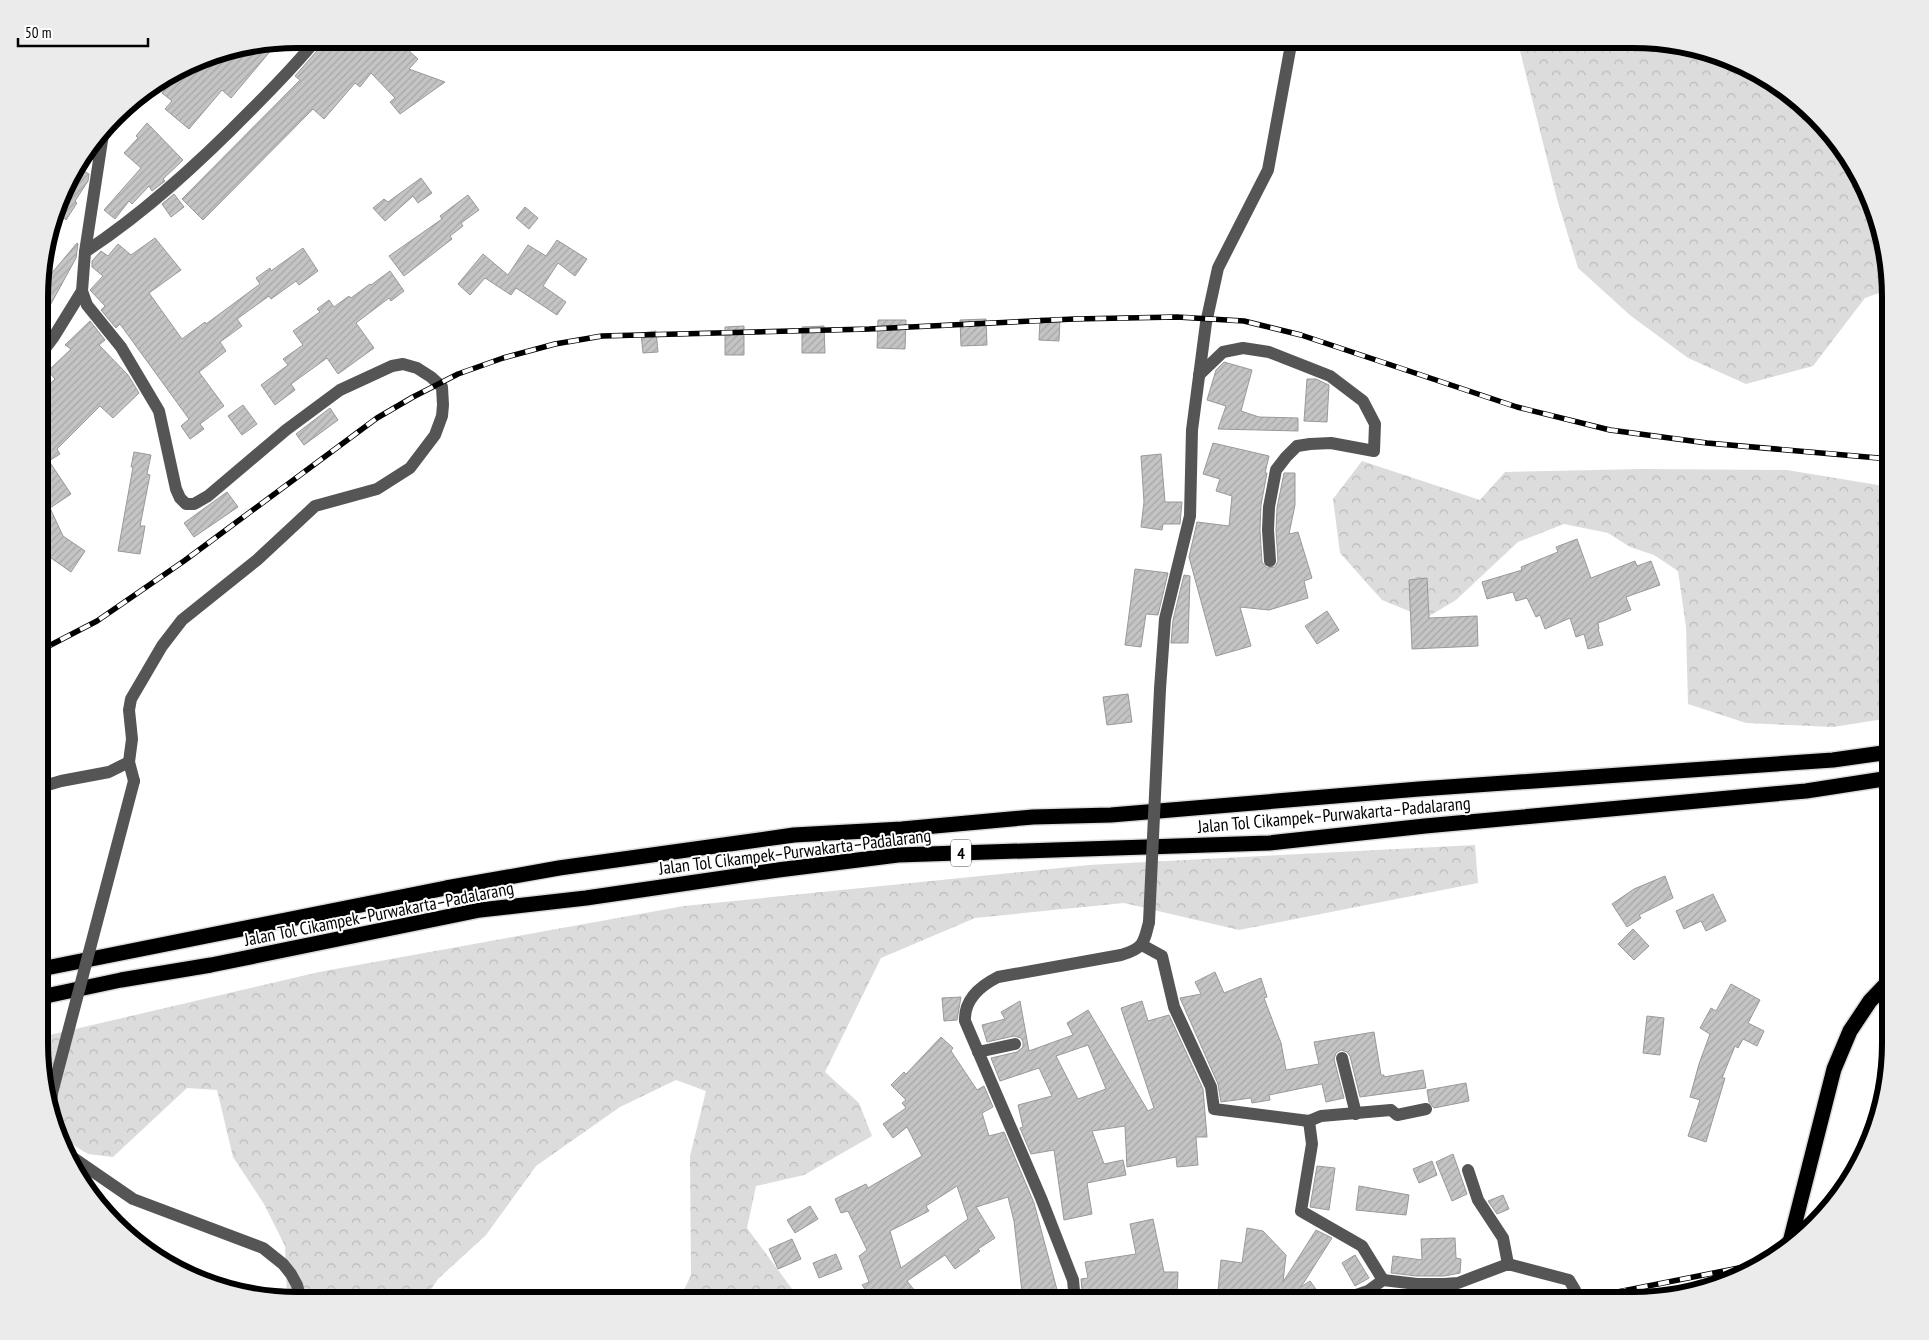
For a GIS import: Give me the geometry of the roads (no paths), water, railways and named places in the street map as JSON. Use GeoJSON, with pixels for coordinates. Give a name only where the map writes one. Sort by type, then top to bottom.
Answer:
{"type":"FeatureCollection","features":[{"type":"Feature","properties":{"kind":"highway","name":"Jalan Tol Cikampek–Purwakarta–Padalarang"},"geometry":{"type":"LineString","coordinates":[[48,968],[446,888],[559,868],[794,835],[902,830],[1033,818],[1111,814],[1419,789],[1833,760],[1882,753]]}},
{"type":"Feature","properties":{"kind":"highway","name":"Jalan Tol Cikampek–Purwakarta–Padalarang"},"geometry":{"type":"LineString","coordinates":[[48,996],[121,980],[211,965],[480,910],[586,898],[778,870],[898,855],[1269,843],[1425,826],[1806,791],[1882,779]]}},
{"type":"Feature","properties":{"kind":"highway"},"geometry":{"type":"LineString","coordinates":[[1792,1235],[1834,1069],[1850,1031],[1870,1001],[1882,988]]}},
{"type":"Feature","properties":{"kind":"street"},"geometry":{"type":"LineString","coordinates":[[85,252],[122,228],[208,154],[310,48]]}},
{"type":"Feature","properties":{"kind":"street"},"geometry":{"type":"LineString","coordinates":[[1074,1292],[1073,1280],[1041,1198],[965,1021],[965,1014],[970,999],[986,983],[998,977],[1121,955],[1137,950],[1142,945],[1148,922],[1160,689],[1166,619],[1190,516],[1192,430],[1206,323],[1218,268],[1268,170],[1290,48]]}},
{"type":"Feature","properties":{"kind":"street"},"geometry":{"type":"LineString","coordinates":[[52,1093],[134,781],[129,762],[132,739],[129,710],[131,699],[162,646],[182,620],[258,560],[315,506],[377,489],[410,468],[435,435],[442,416],[443,405],[442,387],[435,380],[417,368],[403,364],[392,366],[340,390],[286,430],[208,496],[194,504],[186,504],[180,498],[176,489],[159,410],[121,347],[87,305],[82,291],[85,252],[102,141]]}},
{"type":"Feature","properties":{"kind":"street"},"geometry":{"type":"LineString","coordinates":[[48,345],[82,291]]}},
{"type":"Feature","properties":{"kind":"street"},"geometry":{"type":"LineString","coordinates":[[1199,375],[1223,352],[1243,348],[1269,352],[1330,376],[1363,401],[1376,424],[1374,451],[1331,443],[1297,446],[1276,470],[1268,530],[1270,560]]}},
{"type":"Feature","properties":{"kind":"street"},"geometry":{"type":"LineString","coordinates":[[48,785],[109,772],[129,762]]}},
{"type":"Feature","properties":{"kind":"street"},"geometry":{"type":"LineString","coordinates":[[1142,945],[1162,956],[1174,1007],[1211,1088],[1214,1110],[1309,1121],[1321,1116],[1392,1110],[1397,1114],[1426,1109]]}},
{"type":"Feature","properties":{"kind":"street"},"geometry":{"type":"LineString","coordinates":[[978,1052],[1015,1044]]}},
{"type":"Feature","properties":{"kind":"street"},"geometry":{"type":"LineString","coordinates":[[1342,1058],[1356,1114]]}},
{"type":"Feature","properties":{"kind":"street"},"geometry":{"type":"LineString","coordinates":[[1309,1121],[1312,1144],[1301,1211],[1362,1246],[1383,1280]]}},
{"type":"Feature","properties":{"kind":"street"},"geometry":{"type":"LineString","coordinates":[[77,1161],[133,1199],[263,1248],[283,1264],[291,1274],[299,1292]]}},
{"type":"Feature","properties":{"kind":"street"},"geometry":{"type":"LineString","coordinates":[[1468,1170],[1478,1200],[1503,1238],[1508,1264]]}},
{"type":"Feature","properties":{"kind":"street"},"geometry":{"type":"LineString","coordinates":[[1365,1292],[1383,1280],[1417,1284],[1451,1284],[1508,1264],[1569,1280],[1575,1292]]}},
{"type":"Feature","properties":{"kind":"railway"},"geometry":{"type":"LineString","coordinates":[[48,646],[97,621],[184,561],[377,418],[413,397],[458,374],[503,358],[555,344],[602,336],[869,329],[1074,319],[1177,317],[1244,321],[1301,335],[1517,407],[1610,430],[1707,443],[1882,458]]}},
{"type":"Feature","properties":{"kind":"railway"},"geometry":{"type":"LineString","coordinates":[[1617,1292],[1742,1267]]}}]}
